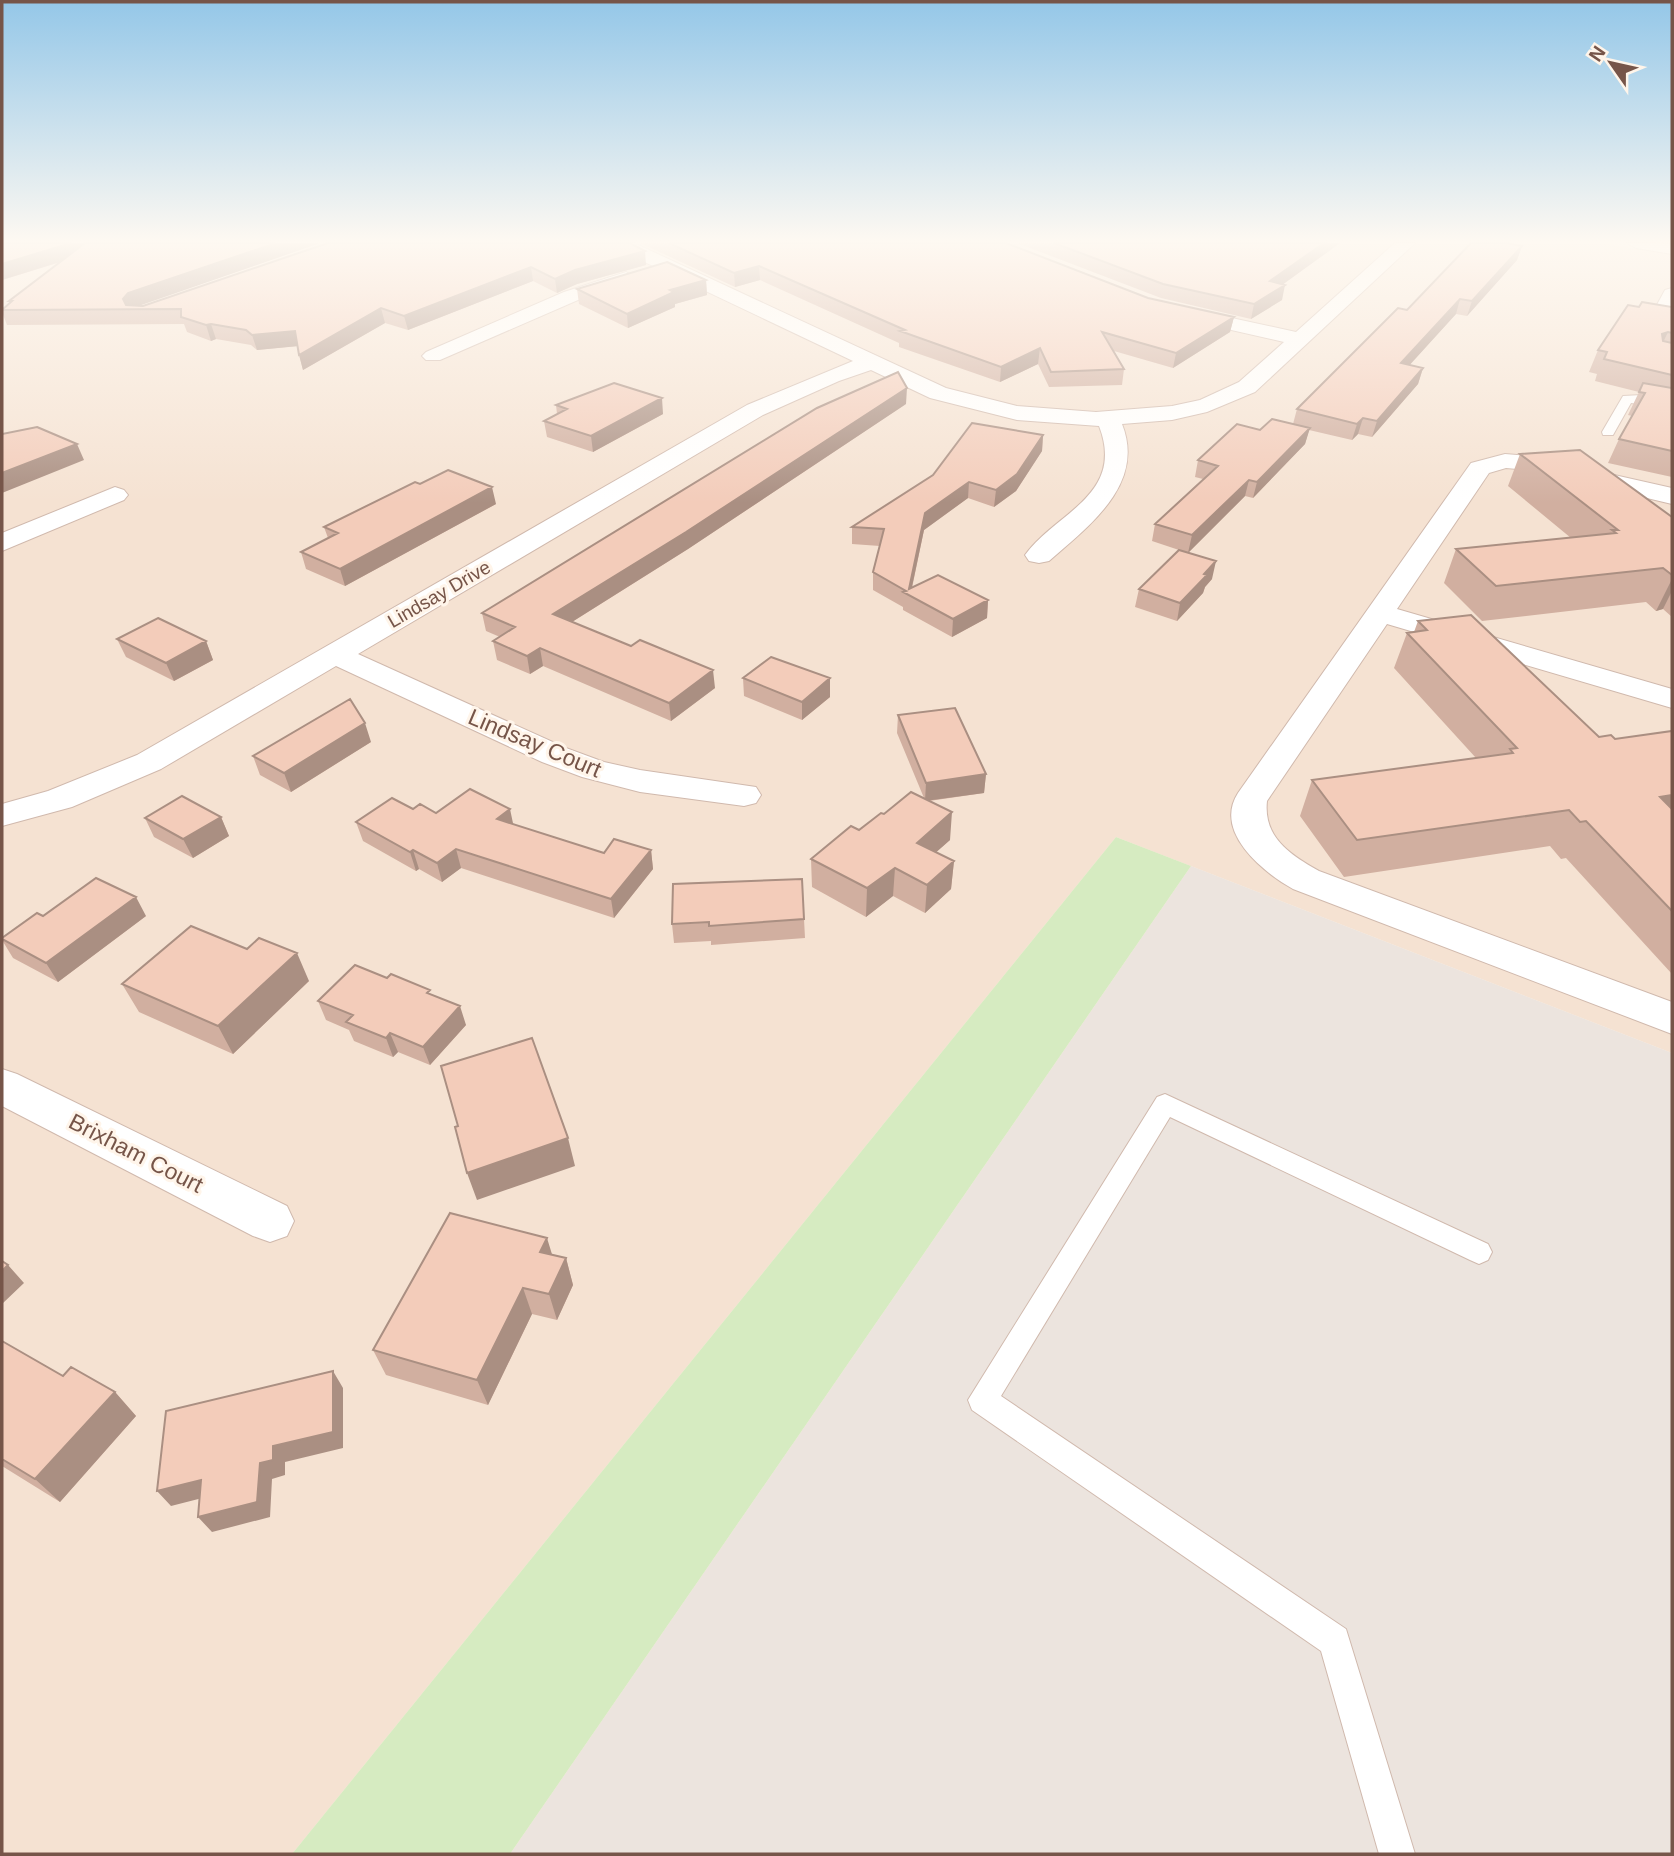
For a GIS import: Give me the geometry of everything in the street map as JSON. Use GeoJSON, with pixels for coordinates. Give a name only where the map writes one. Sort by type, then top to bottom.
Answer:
{"type":"FeatureCollection","features":[{"type":"Feature","properties":{"kind":"street"},"geometry":{"type":"LineString","coordinates":[[433,356],[494,330]]}},
{"type":"Feature","properties":{"kind":"street"},"geometry":{"type":"LineString","coordinates":[[803,330],[938,393],[985,407],[1051,417],[1108,419],[1172,413],[1230,396],[1247,387],[1309,330]]}},
{"type":"Feature","properties":{"kind":"street"},"geometry":{"type":"LineString","coordinates":[[1257,330],[1299,339]]}},
{"type":"Feature","properties":{"kind":"street","name":"Lindsay Drive"},"geometry":{"type":"LineString","coordinates":[[2,815],[60,799],[138,768],[755,410],[831,376],[872,362]]}},
{"type":"Feature","properties":{"kind":"street"},"geometry":{"type":"LineString","coordinates":[[1039,555],[1104,495],[1118,458],[1114,433],[1108,419]]}},
{"type":"Feature","properties":{"kind":"street"},"geometry":{"type":"LineString","coordinates":[[1672,496],[1530,463],[1506,461],[1477,471],[1250,801],[1249,821],[1258,842],[1286,868],[1315,883],[1672,1018]]}},
{"type":"Feature","properties":{"kind":"street"},"geometry":{"type":"LineString","coordinates":[[2,543],[115,495]]}},
{"type":"Feature","properties":{"kind":"street"},"geometry":{"type":"LineString","coordinates":[[1380,613],[1672,699]]}},
{"type":"Feature","properties":{"kind":"street","name":"Lindsay Court"},"geometry":{"type":"LineString","coordinates":[[335,655],[554,755],[594,770],[640,781],[744,795]]}},
{"type":"Feature","properties":{"kind":"street","name":"Brixham Court"},"geometry":{"type":"LineString","coordinates":[[2,1086],[270,1221]]}},
{"type":"Feature","properties":{"kind":"lane"},"geometry":{"type":"LineString","coordinates":[[1608,432],[1627,399],[1672,405]]}},
{"type":"Feature","properties":{"kind":"lane"},"geometry":{"type":"LineString","coordinates":[[1397,1854],[1334,1641],[982,1400],[1165,1104],[1479,1252]]}},
{"type":"Feature","properties":{"kind":"shaded area"},"geometry":{"type":"Polygon","coordinates":[[[2,330],[1672,330],[1672,1053],[1116,837],[292,1854],[2,1854],[2,330]]]}},
{"type":"Feature","properties":{"kind":"shaded area"},"geometry":{"type":"Polygon","coordinates":[[[1191,866],[1672,1053],[1672,1854],[510,1854],[1191,866]]]}},
{"type":"Feature","properties":{"kind":"green space"},"geometry":{"type":"Polygon","coordinates":[[[1116,837],[1191,866],[510,1854],[292,1854],[1116,837]]]}},
{"type":"Feature","properties":{"kind":"building"},"geometry":{"type":"Polygon","coordinates":[[[244,330],[343,330],[299,355],[295,331],[252,335],[244,330]]]}},
{"type":"Feature","properties":{"kind":"building"},"geometry":{"type":"Polygon","coordinates":[[[1214,330],[1176,353],[1102,332],[1124,369],[1051,372],[1040,348],[1001,367],[900,331],[1214,330]]]}},
{"type":"Feature","properties":{"kind":"building"},"geometry":{"type":"Polygon","coordinates":[[[1376,330],[1432,330],[1401,363],[1423,368],[1377,421],[1363,418],[1357,424],[1297,409],[1376,330]]]}},
{"type":"Feature","properties":{"kind":"building"},"geometry":{"type":"Polygon","coordinates":[[[1612,330],[1672,330],[1672,333],[1662,334],[1663,341],[1672,343],[1672,375],[1604,359],[1607,352],[1598,350],[1612,330]]]}},
{"type":"Feature","properties":{"kind":"building"},"geometry":{"type":"Polygon","coordinates":[[[898,372],[907,388],[686,532],[553,614],[631,646],[640,640],[713,670],[669,703],[540,648],[527,656],[493,641],[515,627],[482,613],[817,408],[898,372]]]}},
{"type":"Feature","properties":{"kind":"building"},"geometry":{"type":"Polygon","coordinates":[[[614,383],[662,398],[591,436],[544,421],[567,409],[556,405],[614,383]]]}},
{"type":"Feature","properties":{"kind":"building"},"geometry":{"type":"Polygon","coordinates":[[[1643,383],[1672,388],[1672,451],[1619,439],[1645,393],[1639,392],[1643,383]]]}},
{"type":"Feature","properties":{"kind":"building"},"geometry":{"type":"Polygon","coordinates":[[[1272,419],[1310,428],[1257,482],[1249,480],[1192,535],[1155,524],[1218,466],[1198,460],[1237,424],[1260,430],[1272,419]]]}},
{"type":"Feature","properties":{"kind":"building"},"geometry":{"type":"Polygon","coordinates":[[[972,423],[1043,435],[1017,474],[996,490],[969,482],[925,513],[909,589],[938,575],[988,600],[953,619],[873,572],[884,529],[852,527],[933,475],[972,423]]]}},
{"type":"Feature","properties":{"kind":"building"},"geometry":{"type":"Polygon","coordinates":[[[37,427],[77,444],[2,473],[2,434],[37,427]]]}},
{"type":"Feature","properties":{"kind":"building"},"geometry":{"type":"Polygon","coordinates":[[[1580,450],[1672,517],[1672,575],[1663,568],[1496,586],[1456,549],[1616,533],[1612,530],[1618,530],[1520,454],[1580,450]]]}},
{"type":"Feature","properties":{"kind":"building"},"geometry":{"type":"Polygon","coordinates":[[[448,470],[492,487],[340,569],[301,552],[338,533],[324,527],[415,482],[420,484],[448,470]]]}},
{"type":"Feature","properties":{"kind":"building"},"geometry":{"type":"Polygon","coordinates":[[[1179,550],[1216,561],[1204,574],[1207,575],[1180,603],[1139,589],[1179,550]]]}},
{"type":"Feature","properties":{"kind":"building"},"geometry":{"type":"Polygon","coordinates":[[[1471,615],[1599,737],[1611,735],[1615,739],[1672,731],[1672,795],[1660,797],[1672,809],[1672,911],[1586,821],[1580,822],[1569,810],[1357,840],[1312,780],[1513,753],[1510,749],[1517,748],[1407,633],[1427,630],[1418,621],[1471,615]]]}},
{"type":"Feature","properties":{"kind":"building"},"geometry":{"type":"Polygon","coordinates":[[[158,618],[206,641],[166,663],[117,639],[158,618]]]}},
{"type":"Feature","properties":{"kind":"building"},"geometry":{"type":"Polygon","coordinates":[[[771,657],[830,678],[802,702],[743,678],[771,657]]]}},
{"type":"Feature","properties":{"kind":"building"},"geometry":{"type":"Polygon","coordinates":[[[350,699],[365,723],[284,773],[253,756],[350,699]]]}},
{"type":"Feature","properties":{"kind":"building"},"geometry":{"type":"Polygon","coordinates":[[[955,708],[986,774],[926,783],[898,715],[955,708]]]}},
{"type":"Feature","properties":{"kind":"building"},"geometry":{"type":"Polygon","coordinates":[[[470,789],[510,809],[497,819],[604,853],[614,839],[651,850],[611,899],[456,849],[437,863],[413,850],[410,852],[356,822],[392,798],[413,809],[420,804],[436,813],[470,789]]]}},
{"type":"Feature","properties":{"kind":"building"},"geometry":{"type":"Polygon","coordinates":[[[911,792],[952,812],[917,843],[954,861],[927,885],[895,868],[867,888],[811,859],[851,826],[859,830],[911,792]]]}},
{"type":"Feature","properties":{"kind":"building"},"geometry":{"type":"Polygon","coordinates":[[[182,796],[221,817],[183,839],[145,818],[182,796]]]}},
{"type":"Feature","properties":{"kind":"building"},"geometry":{"type":"Polygon","coordinates":[[[96,878],[136,897],[46,963],[2,939],[37,913],[43,916],[96,878]]]}},
{"type":"Feature","properties":{"kind":"building"},"geometry":{"type":"Polygon","coordinates":[[[802,879],[804,919],[709,926],[709,922],[672,924],[673,884],[802,879]]]}},
{"type":"Feature","properties":{"kind":"building"},"geometry":{"type":"Polygon","coordinates":[[[191,926],[247,949],[259,938],[297,953],[218,1026],[122,984],[191,926]]]}},
{"type":"Feature","properties":{"kind":"building"},"geometry":{"type":"Polygon","coordinates":[[[355,965],[387,978],[391,974],[460,1006],[423,1047],[390,1033],[386,1038],[346,1022],[353,1015],[318,1001],[355,965]]]}},
{"type":"Feature","properties":{"kind":"building"},"geometry":{"type":"Polygon","coordinates":[[[532,1038],[568,1138],[467,1173],[455,1127],[458,1126],[441,1066],[532,1038]]]}},
{"type":"Feature","properties":{"kind":"building"},"geometry":{"type":"Polygon","coordinates":[[[450,1213],[547,1238],[540,1252],[566,1258],[549,1294],[523,1288],[477,1380],[373,1350],[450,1213]]]}},
{"type":"Feature","properties":{"kind":"building"},"geometry":{"type":"Polygon","coordinates":[[[2,1341],[63,1376],[71,1367],[115,1392],[35,1479],[2,1459],[2,1341]]]}},
{"type":"Feature","properties":{"kind":"building"},"geometry":{"type":"Polygon","coordinates":[[[333,1371],[333,1432],[273,1446],[273,1460],[260,1463],[257,1502],[198,1517],[201,1480],[157,1491],[166,1411],[333,1371]]]}}]}
